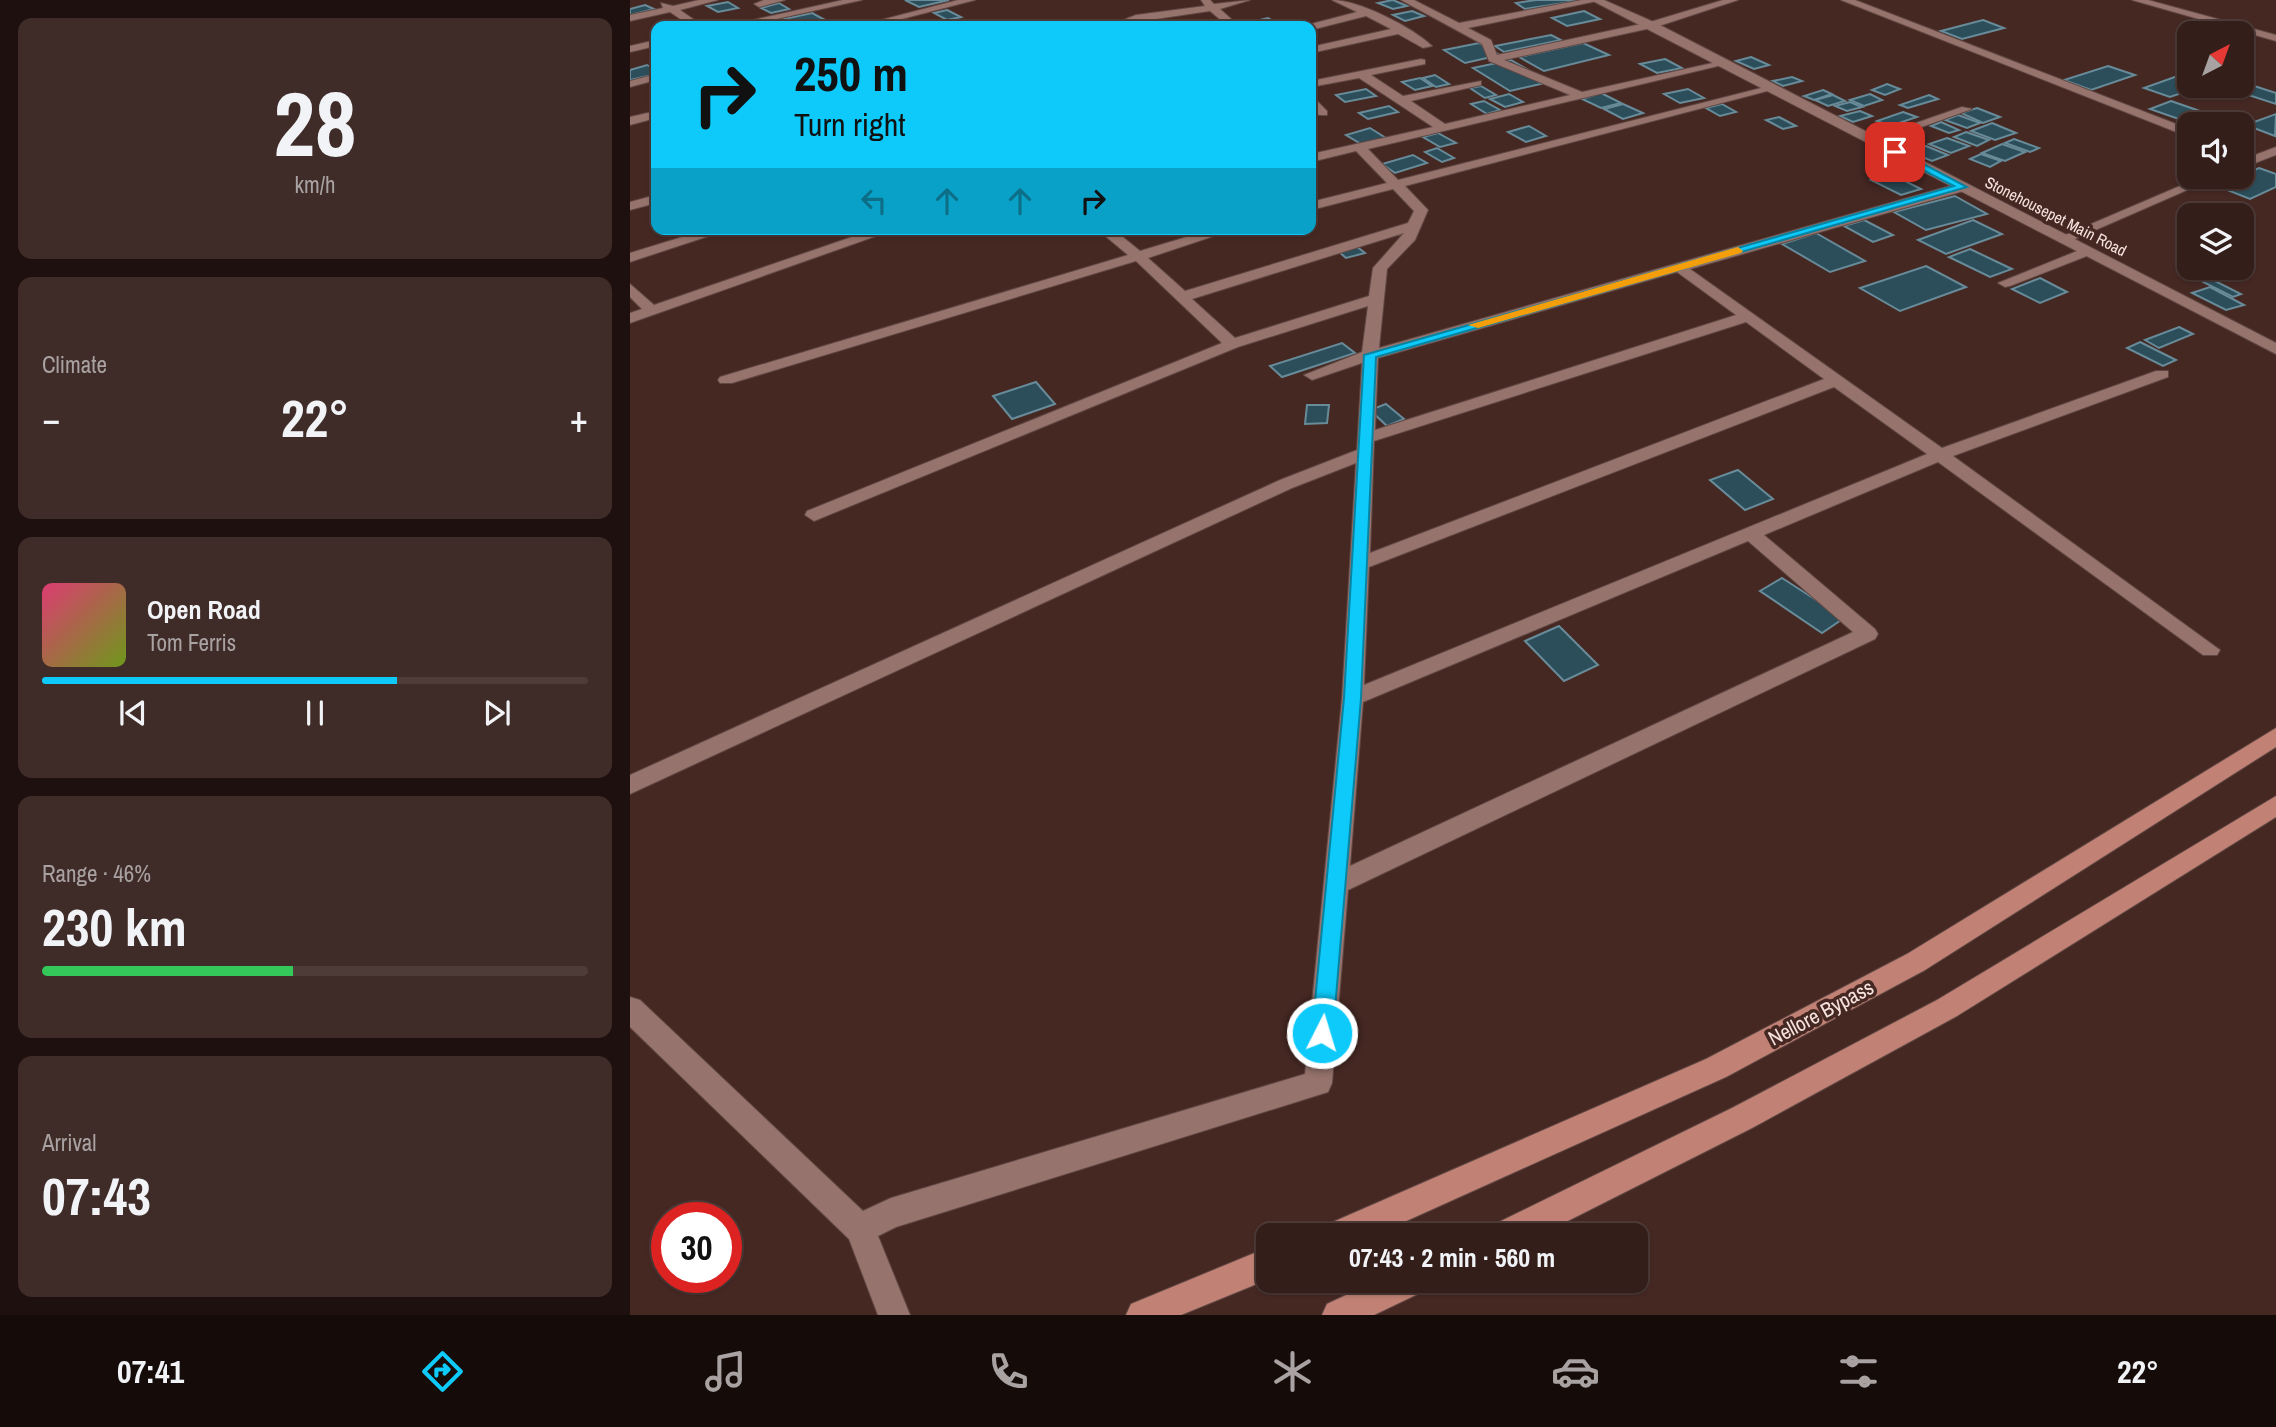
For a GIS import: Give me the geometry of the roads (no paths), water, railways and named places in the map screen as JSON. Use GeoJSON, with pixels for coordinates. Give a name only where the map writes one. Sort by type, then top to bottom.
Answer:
{"type":"FeatureCollection","features":[{"type":"Feature","properties":{"kind":"highway","name":"Nellore Bypass"},"geometry":{"type":"LineString","coordinates":[[1366,1223],[1716,1068],[1916,962],[2276,736]]}},
{"type":"Feature","properties":{"kind":"highway"},"geometry":{"type":"LineString","coordinates":[[1530,1223],[1742,1118],[1947,1008],[2276,805]]}},
{"type":"Feature","properties":{"kind":"highway"},"geometry":{"type":"LineString","coordinates":[[1142,1315],[1256,1268]]}},
{"type":"Feature","properties":{"kind":"highway"},"geometry":{"type":"LineString","coordinates":[[1338,1315],[1385,1293]]}},
{"type":"Feature","properties":{"kind":"street"},"geometry":{"type":"LineString","coordinates":[[657,0],[690,21]]}},
{"type":"Feature","properties":{"kind":"street"},"geometry":{"type":"LineString","coordinates":[[630,18],[713,0]]}},
{"type":"Feature","properties":{"kind":"street"},"geometry":{"type":"LineString","coordinates":[[759,4],[780,0]]}},
{"type":"Feature","properties":{"kind":"street"},"geometry":{"type":"LineString","coordinates":[[752,21],[830,2],[857,0]]}},
{"type":"Feature","properties":{"kind":"street"},"geometry":{"type":"LineString","coordinates":[[889,21],[970,0]]}},
{"type":"Feature","properties":{"kind":"street"},"geometry":{"type":"LineString","coordinates":[[1203,0],[1228,21]]}},
{"type":"Feature","properties":{"kind":"street"},"geometry":{"type":"LineString","coordinates":[[1127,21],[1182,15],[1245,0]]}},
{"type":"Feature","properties":{"kind":"street"},"geometry":{"type":"LineString","coordinates":[[1337,0],[1379,18],[1427,46]]}},
{"type":"Feature","properties":{"kind":"street"},"geometry":{"type":"LineString","coordinates":[[1457,27],[1596,0]]}},
{"type":"Feature","properties":{"kind":"street","name":"Stonehousepet Main Road"},"geometry":{"type":"LineString","coordinates":[[1596,0],[1652,24],[2276,349]]}},
{"type":"Feature","properties":{"kind":"street"},"geometry":{"type":"LineString","coordinates":[[1493,59],[1652,24],[1733,0]]}},
{"type":"Feature","properties":{"kind":"street"},"geometry":{"type":"LineString","coordinates":[[1846,0],[2177,128]]}},
{"type":"Feature","properties":{"kind":"street"},"geometry":{"type":"LineString","coordinates":[[2137,0],[2276,38]]}},
{"type":"Feature","properties":{"kind":"street"},"geometry":{"type":"LineString","coordinates":[[830,2],[862,21]]}},
{"type":"Feature","properties":{"kind":"street"},"geometry":{"type":"LineString","coordinates":[[1419,7],[1431,3]]}},
{"type":"Feature","properties":{"kind":"street"},"geometry":{"type":"LineString","coordinates":[[1406,5],[1419,7],[1487,42],[1493,59],[1581,96]]}},
{"type":"Feature","properties":{"kind":"street"},"geometry":{"type":"LineString","coordinates":[[1316,26],[1367,13]]}},
{"type":"Feature","properties":{"kind":"street"},"geometry":{"type":"LineString","coordinates":[[1379,18],[1393,14]]}},
{"type":"Feature","properties":{"kind":"street"},"geometry":{"type":"LineString","coordinates":[[1316,49],[1400,30]]}},
{"type":"Feature","properties":{"kind":"street"},"geometry":{"type":"LineString","coordinates":[[630,49],[651,44]]}},
{"type":"Feature","properties":{"kind":"street"},"geometry":{"type":"LineString","coordinates":[[1316,83],[1421,62]]}},
{"type":"Feature","properties":{"kind":"street"},"geometry":{"type":"LineString","coordinates":[[1316,157],[1726,63]]}},
{"type":"Feature","properties":{"kind":"street"},"geometry":{"type":"LineString","coordinates":[[1360,72],[1443,128]]}},
{"type":"Feature","properties":{"kind":"street"},"geometry":{"type":"LineString","coordinates":[[630,84],[651,78]]}},
{"type":"Feature","properties":{"kind":"street"},"geometry":{"type":"LineString","coordinates":[[1401,100],[1477,83]]}},
{"type":"Feature","properties":{"kind":"street"},"geometry":{"type":"LineString","coordinates":[[1316,205],[1395,182],[1773,88]]}},
{"type":"Feature","properties":{"kind":"street"},"geometry":{"type":"LineString","coordinates":[[1873,140],[1966,109]]}},
{"type":"Feature","properties":{"kind":"street"},"geometry":{"type":"LineString","coordinates":[[630,121],[651,116]]}},
{"type":"Feature","properties":{"kind":"street"},"geometry":{"type":"LineString","coordinates":[[860,1229],[891,1213],[1318,1083],[1353,698],[1370,355],[1380,268],[1408,240],[1421,210],[1359,147]]}},
{"type":"Feature","properties":{"kind":"street"},"geometry":{"type":"LineString","coordinates":[[2254,157],[2276,150]]}},
{"type":"Feature","properties":{"kind":"street"},"geometry":{"type":"LineString","coordinates":[[2254,161],[2276,166]]}},
{"type":"Feature","properties":{"kind":"street"},"geometry":{"type":"LineString","coordinates":[[1312,375],[1370,355],[1962,187]]}},
{"type":"Feature","properties":{"kind":"street"},"geometry":{"type":"LineString","coordinates":[[2063,239],[2182,189]]}},
{"type":"Feature","properties":{"kind":"street"},"geometry":{"type":"LineString","coordinates":[[630,206],[651,200]]}},
{"type":"Feature","properties":{"kind":"street"},"geometry":{"type":"LineString","coordinates":[[1182,298],[1414,226]]}},
{"type":"Feature","properties":{"kind":"street"},"geometry":{"type":"LineString","coordinates":[[630,258],[704,235]]}},
{"type":"Feature","properties":{"kind":"street"},"geometry":{"type":"LineString","coordinates":[[630,318],[870,235]]}},
{"type":"Feature","properties":{"kind":"street"},"geometry":{"type":"LineString","coordinates":[[1112,235],[1137,255],[1232,344]]}},
{"type":"Feature","properties":{"kind":"street"},"geometry":{"type":"LineString","coordinates":[[726,380],[1207,235]]}},
{"type":"Feature","properties":{"kind":"street"},"geometry":{"type":"LineString","coordinates":[[2004,282],[2087,251]]}},
{"type":"Feature","properties":{"kind":"street"},"geometry":{"type":"LineString","coordinates":[[1679,267],[1937,456],[2210,650]]}},
{"type":"Feature","properties":{"kind":"street"},"geometry":{"type":"LineString","coordinates":[[630,288],[651,310]]}},
{"type":"Feature","properties":{"kind":"street"},"geometry":{"type":"LineString","coordinates":[[814,515],[1232,344],[1377,298]]}},
{"type":"Feature","properties":{"kind":"street"},"geometry":{"type":"LineString","coordinates":[[630,785],[1366,445],[1747,317]]}},
{"type":"Feature","properties":{"kind":"street"},"geometry":{"type":"LineString","coordinates":[[1353,698],[1937,456],[2162,374]]}},
{"type":"Feature","properties":{"kind":"street"},"geometry":{"type":"LineString","coordinates":[[1359,564],[1834,381]]}},
{"type":"Feature","properties":{"kind":"street"},"geometry":{"type":"LineString","coordinates":[[1336,884],[1868,634],[1750,533]]}},
{"type":"Feature","properties":{"kind":"street"},"geometry":{"type":"LineString","coordinates":[[630,1009],[860,1229],[894,1315]]}}]}
